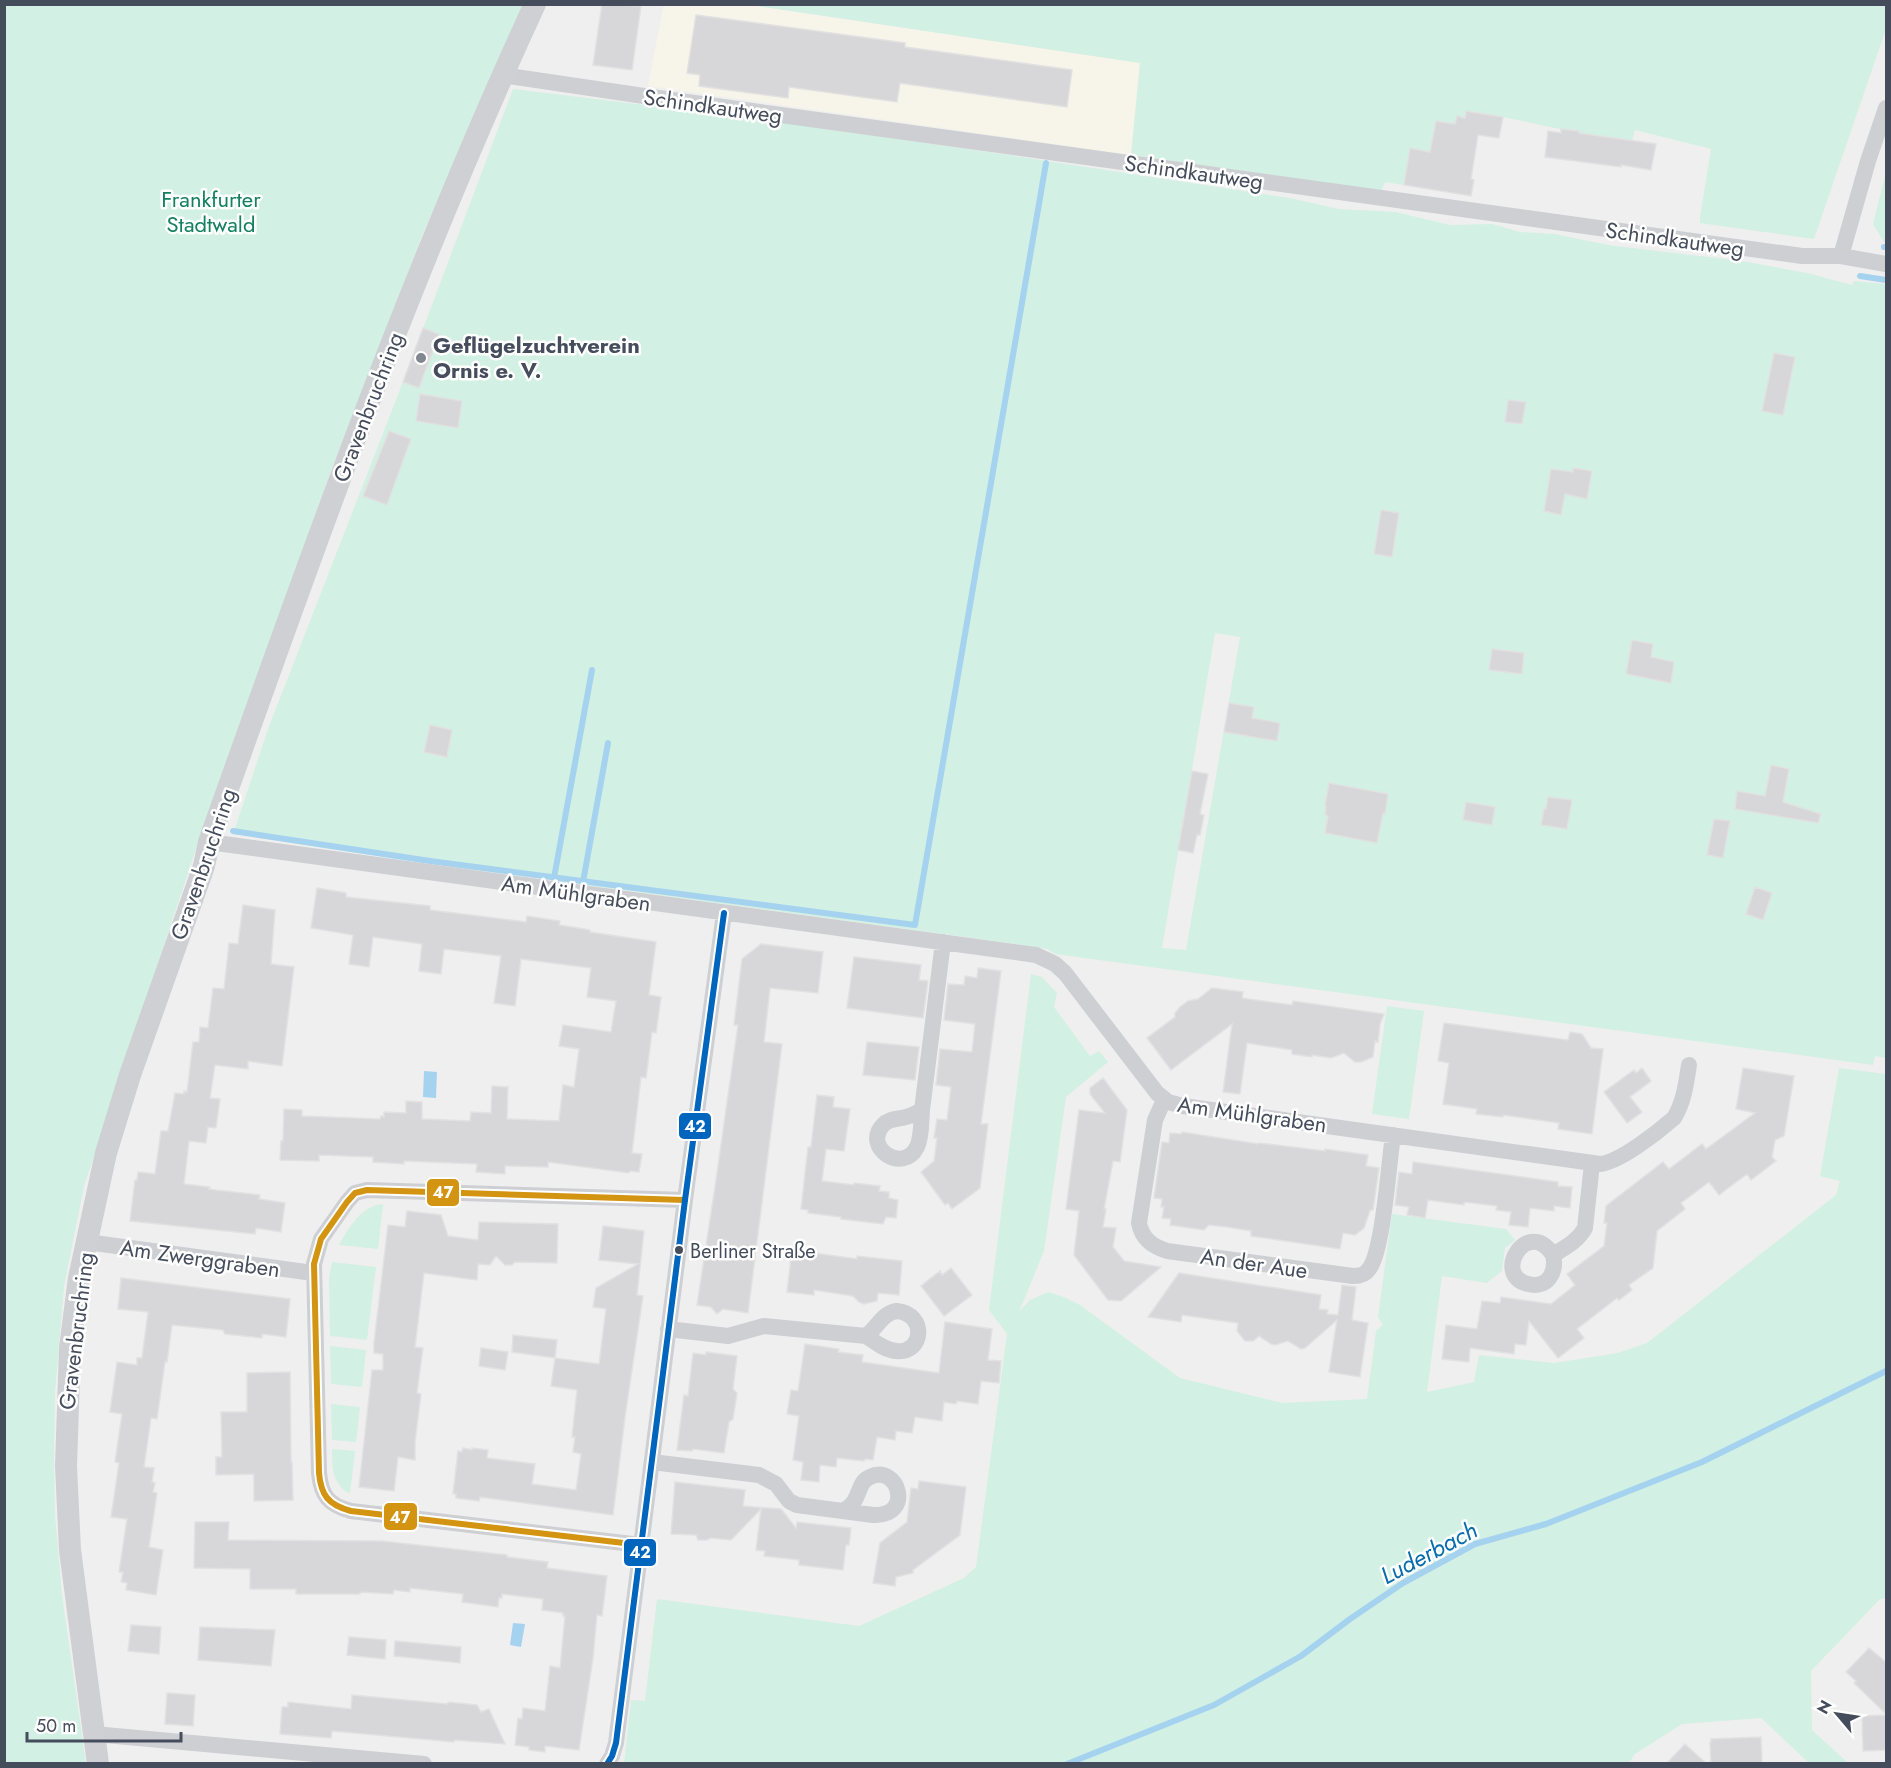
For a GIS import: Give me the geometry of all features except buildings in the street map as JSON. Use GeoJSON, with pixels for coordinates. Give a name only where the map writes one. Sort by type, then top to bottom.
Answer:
{"type":"FeatureCollection","features":[{"type":"Feature","properties":{"kind":"street","name":"Gravenbruchring"},"geometry":{"type":"LineString","coordinates":[[98,1764],[70,1550],[66,1466],[70,1347],[79,1278],[106,1153],[130,1075],[204,866],[209,842],[294,601],[365,412],[473,143],[535,4]]}},
{"type":"Feature","properties":{"kind":"street","name":"Schindkautweg"},"geometry":{"type":"LineString","coordinates":[[502,75],[1802,256],[1841,256],[1887,264]]}},
{"type":"Feature","properties":{"kind":"street"},"geometry":{"type":"LineString","coordinates":[[1841,256],[1868,161],[1887,108]]}},
{"type":"Feature","properties":{"kind":"street","name":"Am Mühlgraben"},"geometry":{"type":"LineString","coordinates":[[209,842],[1036,954],[1055,964],[1065,973],[1164,1100],[1183,1106],[1592,1164],[1606,1163],[1622,1156],[1674,1118],[1684,1095],[1689,1065]]}},
{"type":"Feature","properties":{"kind":"street"},"geometry":{"type":"LineString","coordinates":[[607,1764],[616,1743],[724,913]]}},
{"type":"Feature","properties":{"kind":"street"},"geometry":{"type":"LineString","coordinates":[[922,1110],[943,942]]}},
{"type":"Feature","properties":{"kind":"street","name":"An der Aue"},"geometry":{"type":"LineString","coordinates":[[1164,1100],[1155,1120],[1139,1223],[1140,1230],[1147,1240],[1155,1247],[1167,1251],[1362,1276],[1369,1270],[1378,1251],[1393,1134]]}},
{"type":"Feature","properties":{"kind":"street"},"geometry":{"type":"LineString","coordinates":[[1553,1255],[1572,1244],[1585,1227],[1592,1164]]}},
{"type":"Feature","properties":{"kind":"street"},"geometry":{"type":"LineString","coordinates":[[640,1545],[351,1511],[338,1507],[327,1498],[320,1485],[319,1473],[313,1273],[317,1248],[321,1239],[355,1194],[367,1190],[685,1200]]}},
{"type":"Feature","properties":{"kind":"street","name":"Am Zwerggraben"},"geometry":{"type":"LineString","coordinates":[[87,1242],[313,1273]]}},
{"type":"Feature","properties":{"kind":"street"},"geometry":{"type":"LineString","coordinates":[[669,1329],[728,1336],[764,1326],[866,1336]]}},
{"type":"Feature","properties":{"kind":"street"},"geometry":{"type":"LineString","coordinates":[[652,1462],[759,1475],[776,1484],[793,1503],[844,1510]]}},
{"type":"Feature","properties":{"kind":"street"},"geometry":{"type":"LineString","coordinates":[[94,1734],[424,1764]]}},
{"type":"Feature","properties":{"kind":"shaded area"},"geometry":{"type":"Polygon","coordinates":[[[664,4],[751,5],[1140,63],[1131,155],[648,86],[664,4]]]}},
{"type":"Feature","properties":{"kind":"green space"},"geometry":{"type":"Polygon","coordinates":[[[1886,4],[1886,29],[1814,239],[1700,223],[1711,149],[1635,130],[1632,141],[1579,133],[1503,117],[1457,117],[1455,124],[1436,121],[1430,152],[1410,149],[1404,185],[1385,182],[1381,191],[1131,155],[1140,63],[751,5],[1886,4]]]}},
{"type":"Feature","properties":{"kind":"green space","name":"Frankfurter Stadtwald"},"geometry":{"type":"Polygon","coordinates":[[[5,5],[525,5],[424,231],[331,470],[200,837],[84,1186],[64,1287],[55,1392],[54,1459],[55,1515],[62,1595],[86,1763],[5,1764],[5,5]]]}},
{"type":"Feature","properties":{"kind":"green space"},"geometry":{"type":"Polygon","coordinates":[[[513,89],[744,117],[1002,154],[1290,198],[1339,209],[1396,212],[1450,225],[1492,224],[1520,232],[1555,234],[1608,245],[1742,261],[1807,273],[1852,285],[1854,281],[1886,284],[1886,1058],[1875,1056],[1873,1065],[1055,954],[1047,949],[1023,945],[416,862],[233,834],[268,729],[403,382],[513,89]],[[1215,633],[1162,948],[1186,950],[1240,637],[1215,633]]]}},
{"type":"Feature","properties":{"kind":"green space"},"geometry":{"type":"Polygon","coordinates":[[[1886,172],[1886,243],[1873,224],[1886,172]]]}},
{"type":"Feature","properties":{"kind":"green space"},"geometry":{"type":"Polygon","coordinates":[[[1031,974],[1042,977],[1057,993],[1054,1007],[1090,1056],[1099,1051],[1108,1062],[1066,1097],[1044,1251],[1019,1312],[1030,1300],[1048,1292],[1064,1297],[1080,1305],[1180,1378],[1282,1403],[1367,1399],[1376,1331],[1383,1325],[1378,1317],[1392,1214],[1506,1229],[1515,1240],[1505,1248],[1502,1271],[1487,1283],[1442,1276],[1427,1392],[1474,1382],[1479,1355],[1554,1363],[1618,1353],[1647,1343],[1836,1195],[1840,1181],[1820,1176],[1839,1068],[1886,1074],[1886,1598],[1880,1599],[1811,1671],[1812,1730],[1848,1763],[1809,1763],[1761,1718],[1682,1724],[1635,1754],[1628,1764],[624,1764],[631,1700],[645,1701],[657,1599],[859,1626],[964,1578],[976,1567],[1007,1334],[989,1310],[1031,974]]]}},
{"type":"Feature","properties":{"kind":"green space"},"geometry":{"type":"Polygon","coordinates":[[[1387,1006],[1424,1011],[1409,1119],[1372,1114],[1387,1006]]]}},
{"type":"Feature","properties":{"kind":"green space"},"geometry":{"type":"Polygon","coordinates":[[[383,1204],[378,1249],[339,1245],[356,1218],[368,1209],[383,1204]]]}},
{"type":"Feature","properties":{"kind":"green space"},"geometry":{"type":"Polygon","coordinates":[[[332,1262],[376,1267],[367,1340],[330,1336],[329,1279],[332,1262]]]}},
{"type":"Feature","properties":{"kind":"green space"},"geometry":{"type":"Polygon","coordinates":[[[330,1346],[366,1350],[362,1387],[331,1384],[330,1346]]]}},
{"type":"Feature","properties":{"kind":"green space"},"geometry":{"type":"Polygon","coordinates":[[[331,1404],[360,1407],[356,1442],[332,1440],[331,1404]]]}},
{"type":"Feature","properties":{"kind":"green space"},"geometry":{"type":"Polygon","coordinates":[[[332,1449],[355,1451],[350,1494],[336,1480],[332,1449]]]}},
{"type":"Feature","properties":{"kind":"water"},"geometry":{"type":"Polygon","coordinates":[[[424,1071],[437,1072],[436,1098],[423,1097],[424,1071]]]}},
{"type":"Feature","properties":{"kind":"water"},"geometry":{"type":"Polygon","coordinates":[[[513,1623],[525,1624],[521,1647],[510,1645],[513,1623]]]}},
{"type":"Feature","properties":{"kind":"waterway"},"geometry":{"type":"LineString","coordinates":[[233,831],[430,861],[915,925],[1046,163]]}},
{"type":"Feature","properties":{"kind":"waterway"},"geometry":{"type":"LineString","coordinates":[[1860,276],[1886,280]]}},
{"type":"Feature","properties":{"kind":"waterway"},"geometry":{"type":"LineString","coordinates":[[554,878],[592,670]]}},
{"type":"Feature","properties":{"kind":"waterway"},"geometry":{"type":"LineString","coordinates":[[583,882],[608,743]]}},
{"type":"Feature","properties":{"kind":"waterway","name":"Luderbach"},"geometry":{"type":"LineString","coordinates":[[1067,1764],[1214,1705],[1301,1656],[1403,1583],[1475,1544],[1546,1524],[1702,1462],[1886,1371]]}},
{"type":"Feature","properties":{"kind":"transit line","name":"42"},"geometry":{"type":"LineString","coordinates":[[607,1764],[616,1743],[724,913]]}},
{"type":"Feature","properties":{"kind":"transit line","name":"47"},"geometry":{"type":"LineString","coordinates":[[641,1545],[351,1511],[331,1502],[324,1493],[319,1473],[314,1264],[321,1239],[347,1202],[355,1193],[367,1190],[685,1200]]}},
{"type":"Feature","properties":{"kind":"place","name":"Geflügelzuchtverein Ornis e. V."},"geometry":{"type":"Point","coordinates":[421,358]}},
{"type":"Feature","properties":{"kind":"place","name":"Berliner Straße"},"geometry":{"type":"Point","coordinates":[679,1250]}}]}
